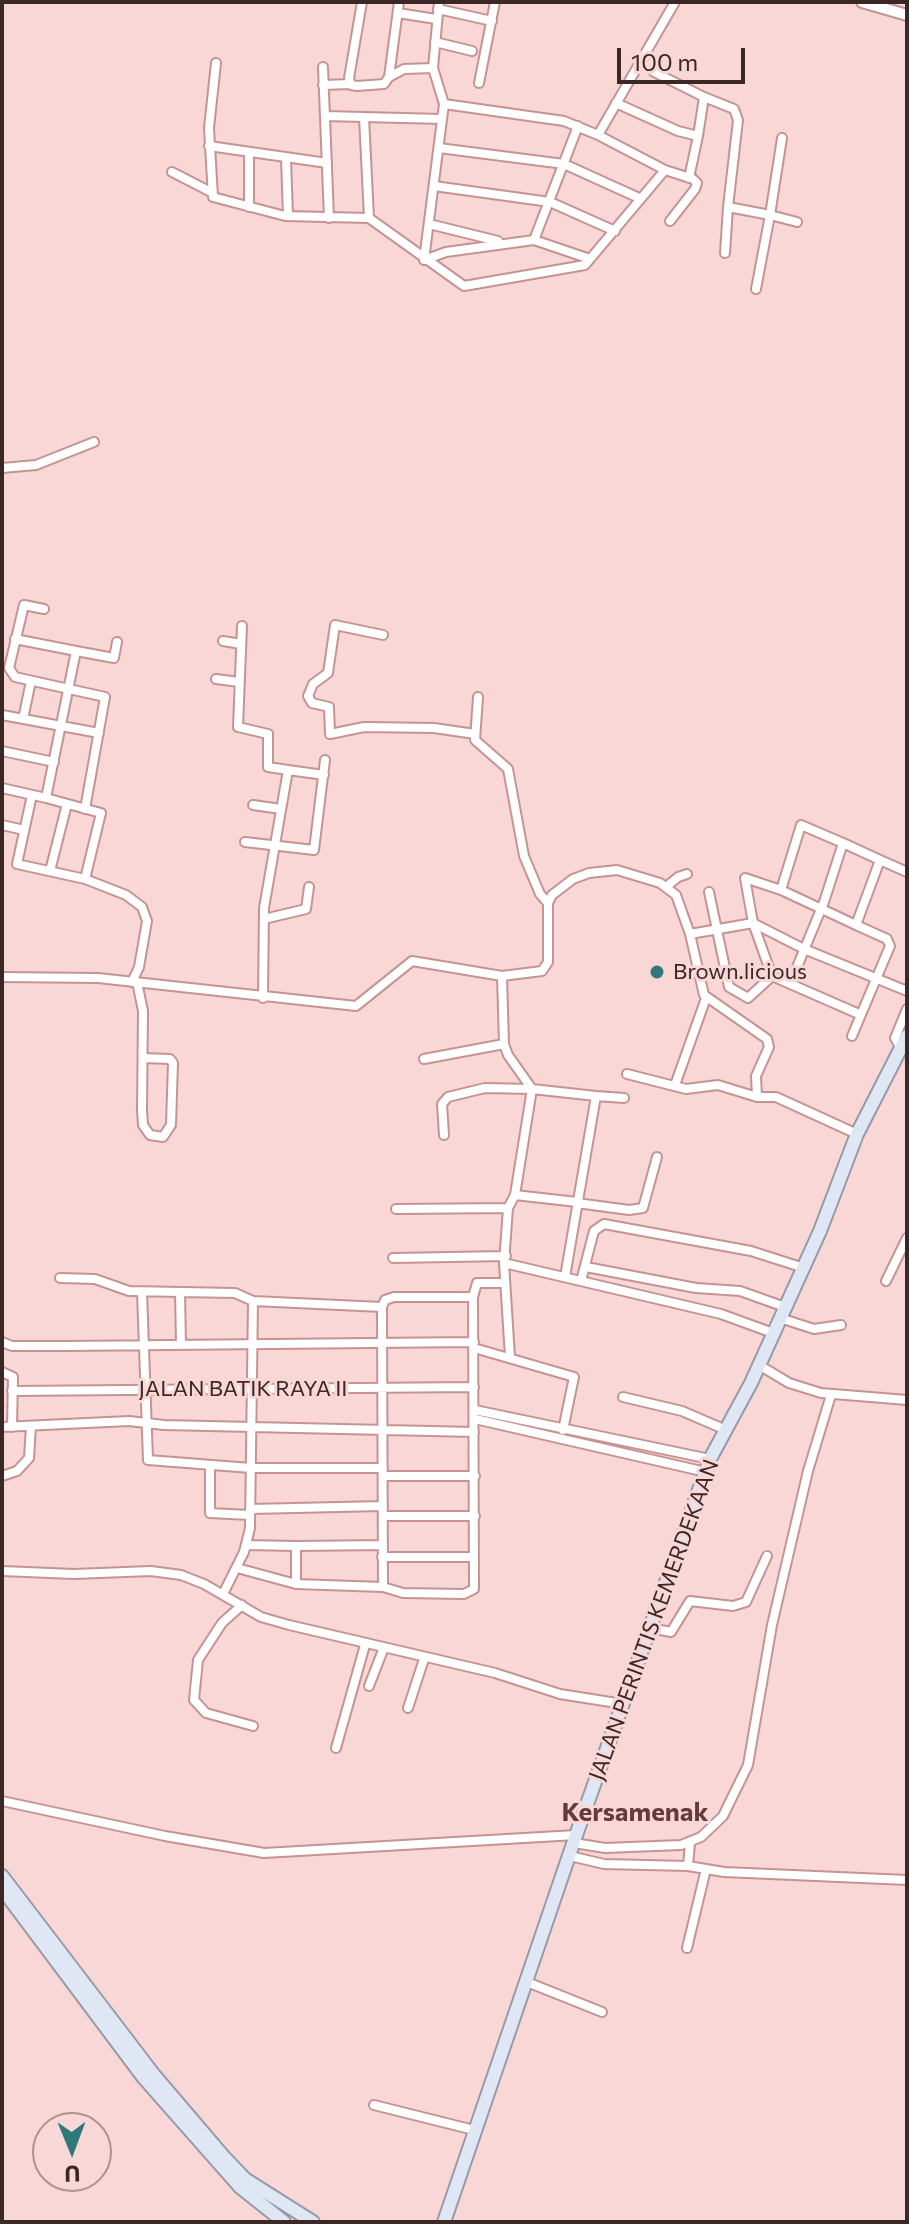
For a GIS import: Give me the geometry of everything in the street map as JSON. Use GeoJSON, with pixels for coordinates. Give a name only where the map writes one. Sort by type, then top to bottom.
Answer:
{"type":"FeatureCollection","features":[{"type":"Feature","properties":{"kind":"main road","name":"JALAN PERINTIS KEMERDEKAAN"},"geometry":{"type":"LineString","coordinates":[[444,2222],[573,1845],[708,1466],[804,1268],[844,1174],[857,1134],[905,1040]]}},
{"type":"Feature","properties":{"kind":"main road"},"geometry":{"type":"LineString","coordinates":[[2,1876],[94,2005],[245,2179],[313,2222]]}},
{"type":"Feature","properties":{"kind":"main road"},"geometry":{"type":"LineString","coordinates":[[2,1889],[225,2171],[284,2222]]}},
{"type":"Feature","properties":{"kind":"street"},"geometry":{"type":"LineString","coordinates":[[350,84],[362,2]]}},
{"type":"Feature","properties":{"kind":"street"},"geometry":{"type":"LineString","coordinates":[[389,77],[399,2]]}},
{"type":"Feature","properties":{"kind":"street"},"geometry":{"type":"LineString","coordinates":[[479,83],[495,2]]}},
{"type":"Feature","properties":{"kind":"street"},"geometry":{"type":"LineString","coordinates":[[598,135],[675,2]]}},
{"type":"Feature","properties":{"kind":"street"},"geometry":{"type":"LineString","coordinates":[[862,2],[907,15]]}},
{"type":"Feature","properties":{"kind":"street"},"geometry":{"type":"LineString","coordinates":[[398,13],[438,10],[492,21]]}},
{"type":"Feature","properties":{"kind":"street"},"geometry":{"type":"LineString","coordinates":[[424,260],[444,104],[433,68],[438,10]]}},
{"type":"Feature","properties":{"kind":"street"},"geometry":{"type":"LineString","coordinates":[[435,42],[472,51]]}},
{"type":"Feature","properties":{"kind":"street"},"geometry":{"type":"LineString","coordinates":[[216,63],[209,146],[213,197],[288,216],[369,218],[459,284],[473,287],[583,265],[665,170]]}},
{"type":"Feature","properties":{"kind":"street"},"geometry":{"type":"LineString","coordinates":[[323,67],[329,218]]}},
{"type":"Feature","properties":{"kind":"street"},"geometry":{"type":"LineString","coordinates":[[323,85],[384,84],[389,77],[404,69],[433,68]]}},
{"type":"Feature","properties":{"kind":"street"},"geometry":{"type":"LineString","coordinates":[[654,72],[734,109],[738,116],[725,253]]}},
{"type":"Feature","properties":{"kind":"street"},"geometry":{"type":"LineString","coordinates":[[689,178],[704,97]]}},
{"type":"Feature","properties":{"kind":"street"},"geometry":{"type":"LineString","coordinates":[[616,103],[678,131],[698,136]]}},
{"type":"Feature","properties":{"kind":"street"},"geometry":{"type":"LineString","coordinates":[[444,104],[578,126],[665,170],[689,178],[696,182],[695,189],[670,221]]}},
{"type":"Feature","properties":{"kind":"street"},"geometry":{"type":"LineString","coordinates":[[325,116],[442,119]]}},
{"type":"Feature","properties":{"kind":"street"},"geometry":{"type":"LineString","coordinates":[[364,117],[369,218]]}},
{"type":"Feature","properties":{"kind":"street"},"geometry":{"type":"LineString","coordinates":[[534,240],[578,126]]}},
{"type":"Feature","properties":{"kind":"street"},"geometry":{"type":"LineString","coordinates":[[756,289],[782,138]]}},
{"type":"Feature","properties":{"kind":"street"},"geometry":{"type":"LineString","coordinates":[[209,146],[327,163]]}},
{"type":"Feature","properties":{"kind":"street"},"geometry":{"type":"LineString","coordinates":[[439,148],[564,164],[639,198]]}},
{"type":"Feature","properties":{"kind":"street"},"geometry":{"type":"LineString","coordinates":[[249,153],[249,207]]}},
{"type":"Feature","properties":{"kind":"street"},"geometry":{"type":"LineString","coordinates":[[286,159],[288,216]]}},
{"type":"Feature","properties":{"kind":"street"},"geometry":{"type":"LineString","coordinates":[[172,172],[211,192]]}},
{"type":"Feature","properties":{"kind":"street"},"geometry":{"type":"LineString","coordinates":[[434,186],[550,202],[615,231]]}},
{"type":"Feature","properties":{"kind":"street"},"geometry":{"type":"LineString","coordinates":[[728,207],[797,222]]}},
{"type":"Feature","properties":{"kind":"street"},"geometry":{"type":"LineString","coordinates":[[429,224],[503,242]]}},
{"type":"Feature","properties":{"kind":"street"},"geometry":{"type":"LineString","coordinates":[[424,260],[446,252],[534,240],[590,259]]}},
{"type":"Feature","properties":{"kind":"street"},"geometry":{"type":"LineString","coordinates":[[2,468],[36,465],[94,442]]}},
{"type":"Feature","properties":{"kind":"street"},"geometry":{"type":"LineString","coordinates":[[44,609],[24,605],[9,668],[15,677],[105,697],[85,809]]}},
{"type":"Feature","properties":{"kind":"street"},"geometry":{"type":"LineString","coordinates":[[383,635],[335,625],[328,673],[313,684],[308,696],[312,703],[329,707],[330,734],[364,727],[434,728],[475,734]]}},
{"type":"Feature","properties":{"kind":"street"},"geometry":{"type":"LineString","coordinates":[[242,626],[238,727],[268,734],[268,767],[324,775]]}},
{"type":"Feature","properties":{"kind":"street"},"geometry":{"type":"LineString","coordinates":[[15,639],[114,658],[117,642]]}},
{"type":"Feature","properties":{"kind":"street"},"geometry":{"type":"LineString","coordinates":[[223,641],[241,644]]}},
{"type":"Feature","properties":{"kind":"street"},"geometry":{"type":"LineString","coordinates":[[46,798],[76,651]]}},
{"type":"Feature","properties":{"kind":"street"},"geometry":{"type":"LineString","coordinates":[[216,679],[239,682]]}},
{"type":"Feature","properties":{"kind":"street"},"geometry":{"type":"LineString","coordinates":[[23,719],[31,681]]}},
{"type":"Feature","properties":{"kind":"street"},"geometry":{"type":"LineString","coordinates":[[478,697],[477,742],[508,769],[524,856],[540,894],[548,903]]}},
{"type":"Feature","properties":{"kind":"street"},"geometry":{"type":"LineString","coordinates":[[2,715],[99,733]]}},
{"type":"Feature","properties":{"kind":"street"},"geometry":{"type":"LineString","coordinates":[[2,751],[54,762]]}},
{"type":"Feature","properties":{"kind":"street"},"geometry":{"type":"LineString","coordinates":[[245,842],[314,850],[325,760]]}},
{"type":"Feature","properties":{"kind":"street"},"geometry":{"type":"LineString","coordinates":[[263,998],[264,919],[288,770]]}},
{"type":"Feature","properties":{"kind":"street"},"geometry":{"type":"LineString","coordinates":[[2,788],[101,813],[85,879]]}},
{"type":"Feature","properties":{"kind":"street"},"geometry":{"type":"LineString","coordinates":[[32,795],[17,864],[85,879],[126,895],[142,907],[147,921],[135,982],[143,1011],[143,1058],[143,1125],[150,1135],[163,1137],[170,1132],[175,1067],[170,1059],[143,1058]]}},
{"type":"Feature","properties":{"kind":"street"},"geometry":{"type":"LineString","coordinates":[[50,871],[67,804]]}},
{"type":"Feature","properties":{"kind":"street"},"geometry":{"type":"LineString","coordinates":[[253,805],[281,809]]}},
{"type":"Feature","properties":{"kind":"street"},"geometry":{"type":"LineString","coordinates":[[2,825],[24,830]]}},
{"type":"Feature","properties":{"kind":"street"},"geometry":{"type":"LineString","coordinates":[[781,890],[801,825],[907,872]]}},
{"type":"Feature","properties":{"kind":"street"},"geometry":{"type":"LineString","coordinates":[[790,984],[821,910],[843,843]]}},
{"type":"Feature","properties":{"kind":"street"},"geometry":{"type":"LineString","coordinates":[[856,925],[880,860]]}},
{"type":"Feature","properties":{"kind":"street"},"geometry":{"type":"LineString","coordinates":[[2,977],[135,982],[356,1006],[404,965],[417,960],[502,976],[546,967],[548,903],[559,888],[573,879],[603,869],[638,875],[666,887],[676,895],[690,934],[696,970],[706,998],[768,1042],[756,1076],[757,1097]]}},
{"type":"Feature","properties":{"kind":"street"},"geometry":{"type":"LineString","coordinates":[[666,887],[687,874]]}},
{"type":"Feature","properties":{"kind":"street"},"geometry":{"type":"LineString","coordinates":[[772,976],[765,949],[753,923],[745,878],[781,890],[890,944],[852,1036]]}},
{"type":"Feature","properties":{"kind":"street"},"geometry":{"type":"LineString","coordinates":[[264,919],[306,909],[309,887]]}},
{"type":"Feature","properties":{"kind":"street"},"geometry":{"type":"LineString","coordinates":[[709,892],[728,984],[733,990],[752,997],[772,976]]}},
{"type":"Feature","properties":{"kind":"street"},"geometry":{"type":"LineString","coordinates":[[690,934],[753,923],[804,949],[907,991]]}},
{"type":"Feature","properties":{"kind":"street"},"geometry":{"type":"LineString","coordinates":[[765,949],[772,934]]}},
{"type":"Feature","properties":{"kind":"street"},"geometry":{"type":"LineString","coordinates":[[502,976],[504,1044],[508,1055],[532,1089],[515,1195],[508,1208],[505,1283],[510,1357]]}},
{"type":"Feature","properties":{"kind":"street"},"geometry":{"type":"LineString","coordinates":[[772,976],[859,1014]]}},
{"type":"Feature","properties":{"kind":"street"},"geometry":{"type":"LineString","coordinates":[[675,1085],[706,998]]}},
{"type":"Feature","properties":{"kind":"street"},"geometry":{"type":"LineString","coordinates":[[905,1040],[895,1038],[907,1009]]}},
{"type":"Feature","properties":{"kind":"street"},"geometry":{"type":"LineString","coordinates":[[424,1059],[504,1044]]}},
{"type":"Feature","properties":{"kind":"street"},"geometry":{"type":"LineString","coordinates":[[627,1074],[689,1089],[718,1085],[757,1097],[776,1097],[857,1134]]}},
{"type":"Feature","properties":{"kind":"street"},"geometry":{"type":"LineString","coordinates":[[444,1135],[442,1104],[448,1097],[481,1088],[532,1089],[624,1098]]}},
{"type":"Feature","properties":{"kind":"street"},"geometry":{"type":"LineString","coordinates":[[565,1277],[596,1096]]}},
{"type":"Feature","properties":{"kind":"street"},"geometry":{"type":"LineString","coordinates":[[515,1195],[629,1210],[643,1208],[657,1157]]}},
{"type":"Feature","properties":{"kind":"street"},"geometry":{"type":"LineString","coordinates":[[396,1209],[508,1208]]}},
{"type":"Feature","properties":{"kind":"street"},"geometry":{"type":"LineString","coordinates":[[581,1281],[594,1231],[604,1224],[751,1251],[804,1268]]}},
{"type":"Feature","properties":{"kind":"street"},"geometry":{"type":"LineString","coordinates":[[886,1281],[907,1238]]}},
{"type":"Feature","properties":{"kind":"street"},"geometry":{"type":"LineString","coordinates":[[393,1258],[505,1259],[565,1277],[721,1314],[773,1333]]}},
{"type":"Feature","properties":{"kind":"street"},"geometry":{"type":"LineString","coordinates":[[586,1267],[696,1288],[748,1293],[814,1329],[841,1325]]}},
{"type":"Feature","properties":{"kind":"street"},"geometry":{"type":"LineString","coordinates":[[60,1278],[95,1279],[142,1292],[235,1293],[253,1301],[382,1307]]}},
{"type":"Feature","properties":{"kind":"street"},"geometry":{"type":"LineString","coordinates":[[237,1568],[296,1584],[468,1594],[474,1589],[473,1297],[477,1283],[505,1283]]}},
{"type":"Feature","properties":{"kind":"street"},"geometry":{"type":"LineString","coordinates":[[142,1292],[148,1460],[210,1466],[475,1476]]}},
{"type":"Feature","properties":{"kind":"street"},"geometry":{"type":"LineString","coordinates":[[180,1292],[181,1345]]}},
{"type":"Feature","properties":{"kind":"street"},"geometry":{"type":"LineString","coordinates":[[383,1587],[382,1307],[385,1300],[394,1297],[473,1297]]}},
{"type":"Feature","properties":{"kind":"street"},"geometry":{"type":"LineString","coordinates":[[223,1594],[246,1545],[250,1512],[253,1301]]}},
{"type":"Feature","properties":{"kind":"street"},"geometry":{"type":"LineString","coordinates":[[2,1342],[12,1346],[474,1345],[574,1377],[561,1438]]}},
{"type":"Feature","properties":{"kind":"street"},"geometry":{"type":"LineString","coordinates":[[759,1365],[789,1383],[831,1395],[907,1400]]}},
{"type":"Feature","properties":{"kind":"street"},"geometry":{"type":"LineString","coordinates":[[2,1372],[12,1375],[12,1427]]}},
{"type":"Feature","properties":{"kind":"street","name":"JALAN BATIK RAYA II"},"geometry":{"type":"LineString","coordinates":[[12,1391],[253,1386],[383,1389],[474,1387]]}},
{"type":"Feature","properties":{"kind":"street"},"geometry":{"type":"LineString","coordinates":[[2,1801],[165,1836],[264,1853],[573,1845],[605,1848],[690,1843],[723,1816],[748,1765],[772,1625],[808,1471],[831,1395]]}},
{"type":"Feature","properties":{"kind":"street"},"geometry":{"type":"LineString","coordinates":[[623,1397],[682,1411],[726,1430]]}},
{"type":"Feature","properties":{"kind":"street"},"geometry":{"type":"LineString","coordinates":[[475,1414],[521,1417],[620,1439],[708,1466]]}},
{"type":"Feature","properties":{"kind":"street"},"geometry":{"type":"LineString","coordinates":[[475,1414],[518,1428],[616,1451],[708,1466]]}},
{"type":"Feature","properties":{"kind":"street"},"geometry":{"type":"LineString","coordinates":[[518,1428],[521,1417]]}},
{"type":"Feature","properties":{"kind":"street"},"geometry":{"type":"LineString","coordinates":[[2,1427],[145,1424],[474,1432]]}},
{"type":"Feature","properties":{"kind":"street"},"geometry":{"type":"LineString","coordinates":[[2,1476],[17,1471],[29,1458],[31,1426]]}},
{"type":"Feature","properties":{"kind":"street"},"geometry":{"type":"LineString","coordinates":[[616,1451],[620,1439]]}},
{"type":"Feature","properties":{"kind":"street"},"geometry":{"type":"LineString","coordinates":[[210,1466],[210,1513],[383,1511],[475,1516]]}},
{"type":"Feature","properties":{"kind":"street"},"geometry":{"type":"LineString","coordinates":[[246,1545],[383,1545]]}},
{"type":"Feature","properties":{"kind":"street"},"geometry":{"type":"LineString","coordinates":[[296,1546],[296,1584]]}},
{"type":"Feature","properties":{"kind":"street"},"geometry":{"type":"LineString","coordinates":[[650,1628],[671,1632],[690,1601],[733,1606],[746,1602],[767,1556]]}},
{"type":"Feature","properties":{"kind":"street"},"geometry":{"type":"LineString","coordinates":[[382,1557],[474,1557]]}},
{"type":"Feature","properties":{"kind":"street"},"geometry":{"type":"LineString","coordinates":[[2,1571],[74,1574],[151,1571],[181,1575],[223,1594],[261,1617],[383,1650],[495,1673],[560,1694],[623,1704]]}},
{"type":"Feature","properties":{"kind":"street"},"geometry":{"type":"LineString","coordinates":[[242,1605],[222,1623],[198,1660],[194,1700],[206,1713],[253,1726]]}},
{"type":"Feature","properties":{"kind":"street"},"geometry":{"type":"LineString","coordinates":[[336,1748],[365,1645]]}},
{"type":"Feature","properties":{"kind":"street"},"geometry":{"type":"LineString","coordinates":[[369,1686],[383,1650]]}},
{"type":"Feature","properties":{"kind":"street"},"geometry":{"type":"LineString","coordinates":[[408,1708],[424,1659]]}},
{"type":"Feature","properties":{"kind":"street"},"geometry":{"type":"LineString","coordinates":[[688,1866],[690,1843]]}},
{"type":"Feature","properties":{"kind":"street"},"geometry":{"type":"LineString","coordinates":[[573,1845],[604,1864],[688,1866],[907,1880]]}},
{"type":"Feature","properties":{"kind":"street"},"geometry":{"type":"LineString","coordinates":[[649,1845],[651,1865]]}},
{"type":"Feature","properties":{"kind":"street"},"geometry":{"type":"LineString","coordinates":[[687,1948],[706,1869]]}},
{"type":"Feature","properties":{"kind":"street"},"geometry":{"type":"LineString","coordinates":[[527,1982],[602,2012]]}},
{"type":"Feature","properties":{"kind":"street"},"geometry":{"type":"LineString","coordinates":[[374,2105],[474,2130]]}},
{"type":"Feature","properties":{"kind":"place","name":"Brown.licious"},"geometry":{"type":"Point","coordinates":[657,972]}},
{"type":"Feature","properties":{"kind":"district","name":"Kersamenak"},"geometry":{"type":"Point","coordinates":[635,1812]}}]}
